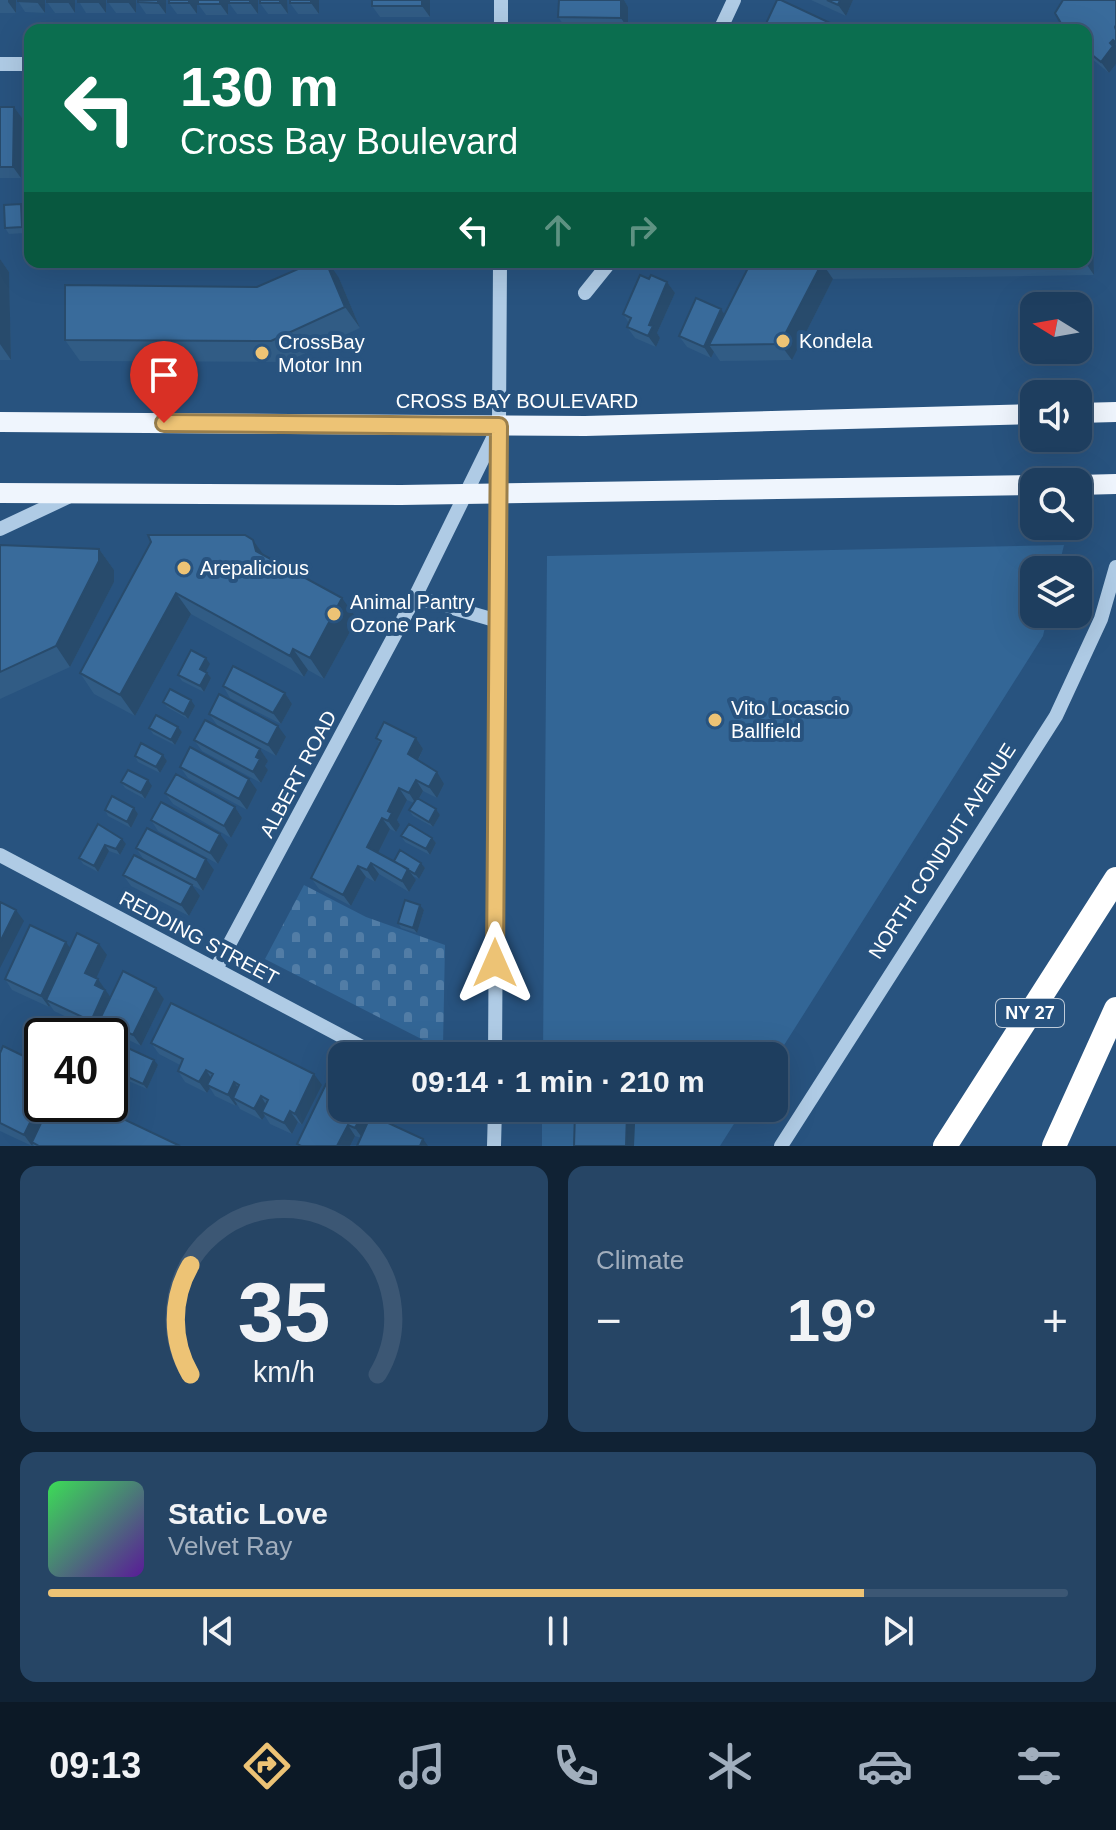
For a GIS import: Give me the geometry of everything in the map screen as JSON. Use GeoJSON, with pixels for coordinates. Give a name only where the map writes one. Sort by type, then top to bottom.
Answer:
{"type":"FeatureCollection","features":[{"type":"Feature","properties":{"kind":"highway","name":"NY 27"},"geometry":{"type":"LineString","coordinates":[[945,1146],[1116,879]]}},
{"type":"Feature","properties":{"kind":"highway"},"geometry":{"type":"LineString","coordinates":[[1054,1146],[1116,1009]]}},
{"type":"Feature","properties":{"kind":"main road"},"geometry":{"type":"LineString","coordinates":[[1092,413],[1116,412]]}},
{"type":"Feature","properties":{"kind":"main road","name":"CROSS BAY BOULEVARD"},"geometry":{"type":"LineString","coordinates":[[0,422],[499,426],[1020,414]]}},
{"type":"Feature","properties":{"kind":"main road"},"geometry":{"type":"LineString","coordinates":[[1092,485],[1116,484]]}},
{"type":"Feature","properties":{"kind":"main road"},"geometry":{"type":"LineString","coordinates":[[0,493],[466,493],[1020,485]]}},
{"type":"Feature","properties":{"kind":"street"},"geometry":{"type":"LineString","coordinates":[[501,0],[501,24]]}},
{"type":"Feature","properties":{"kind":"street"},"geometry":{"type":"LineString","coordinates":[[723,24],[734,0]]}},
{"type":"Feature","properties":{"kind":"street"},"geometry":{"type":"LineString","coordinates":[[0,64],[24,64]]}},
{"type":"Feature","properties":{"kind":"street"},"geometry":{"type":"LineString","coordinates":[[495,1042],[500,268]]}},
{"type":"Feature","properties":{"kind":"street"},"geometry":{"type":"LineString","coordinates":[[585,293],[605,268]]}},
{"type":"Feature","properties":{"kind":"street","name":"ALBERT ROAD"},"geometry":{"type":"LineString","coordinates":[[216,969],[415,597],[499,426]]}},
{"type":"Feature","properties":{"kind":"street"},"geometry":{"type":"LineString","coordinates":[[0,529],[75,493]]}},
{"type":"Feature","properties":{"kind":"street","name":"NORTH CONDUIT AVENUE"},"geometry":{"type":"LineString","coordinates":[[781,1146],[1056,716],[1101,619],[1116,567]]}},
{"type":"Feature","properties":{"kind":"street"},"geometry":{"type":"LineString","coordinates":[[415,597],[498,621]]}},
{"type":"Feature","properties":{"kind":"street","name":"REDDING STREET"},"geometry":{"type":"LineString","coordinates":[[0,855],[353,1042]]}},
{"type":"Feature","properties":{"kind":"street"},"geometry":{"type":"LineString","coordinates":[[493,1122],[494,1146]]}},
{"type":"Feature","properties":{"kind":"green space"},"geometry":{"type":"Polygon","coordinates":[[[1064,545],[1061,556],[1020,556],[1020,628],[1045,628],[1043,636],[786,1042],[543,1042],[547,556],[1064,545]]]}},
{"type":"Feature","properties":{"kind":"green space"},"geometry":{"type":"Polygon","coordinates":[[[304,885],[366,917],[445,945],[443,1042],[427,1042],[265,959],[304,885]]]}},
{"type":"Feature","properties":{"kind":"green space"},"geometry":{"type":"Polygon","coordinates":[[[542,1122],[735,1122],[720,1146],[542,1146],[542,1122]]]}},
{"type":"Feature","properties":{"kind":"building"},"geometry":{"type":"Polygon","coordinates":[[[68,0],[68,2],[47,2],[68,0]]]}},
{"type":"Feature","properties":{"kind":"building"},"geometry":{"type":"Polygon","coordinates":[[[158,0],[158,3],[138,2],[158,0]]]}},
{"type":"Feature","properties":{"kind":"building"},"geometry":{"type":"Polygon","coordinates":[[[169,0],[189,0],[189,3],[169,3],[169,0]]]}},
{"type":"Feature","properties":{"kind":"building"},"geometry":{"type":"Polygon","coordinates":[[[198,0],[220,0],[220,4],[198,4],[198,0]]]}},
{"type":"Feature","properties":{"kind":"building"},"geometry":{"type":"Polygon","coordinates":[[[229,0],[250,0],[250,3],[229,3],[229,0]]]}},
{"type":"Feature","properties":{"kind":"building"},"geometry":{"type":"Polygon","coordinates":[[[260,0],[280,0],[280,3],[260,3],[260,0]]]}},
{"type":"Feature","properties":{"kind":"building"},"geometry":{"type":"Polygon","coordinates":[[[290,0],[311,0],[311,3],[290,3],[290,0]]]}},
{"type":"Feature","properties":{"kind":"building"},"geometry":{"type":"Polygon","coordinates":[[[372,0],[422,0],[422,6],[372,6],[372,0]]]}},
{"type":"Feature","properties":{"kind":"building"},"geometry":{"type":"Polygon","coordinates":[[[559,0],[621,0],[621,18],[558,17],[559,0]]]}},
{"type":"Feature","properties":{"kind":"building"},"geometry":{"type":"Polygon","coordinates":[[[777,0],[830,23],[829,24],[766,24],[777,0]]]}},
{"type":"Feature","properties":{"kind":"building"},"geometry":{"type":"Polygon","coordinates":[[[1063,0],[1116,0],[1116,43],[1113,40],[1110,43],[1113,46],[1101,62],[1092,55],[1092,24],[1061,24],[1055,13],[1063,0]]]}},
{"type":"Feature","properties":{"kind":"building"},"geometry":{"type":"Polygon","coordinates":[[[0,107],[14,107],[13,167],[0,167],[0,107]]]}},
{"type":"Feature","properties":{"kind":"building"},"geometry":{"type":"Polygon","coordinates":[[[23,107],[24,107],[24,167],[23,107]]]}},
{"type":"Feature","properties":{"kind":"building"},"geometry":{"type":"Polygon","coordinates":[[[21,204],[22,227],[5,228],[4,205],[21,204]]]}},
{"type":"Feature","properties":{"kind":"building"},"geometry":{"type":"Polygon","coordinates":[[[300,268],[329,268],[345,307],[271,341],[65,340],[65,285],[257,287],[300,268]]]}},
{"type":"Feature","properties":{"kind":"building"},"geometry":{"type":"Polygon","coordinates":[[[748,268],[819,268],[780,344],[709,345],[748,268]]]}},
{"type":"Feature","properties":{"kind":"building"},"geometry":{"type":"Polygon","coordinates":[[[640,275],[649,279],[651,275],[667,282],[649,325],[653,326],[648,336],[627,327],[631,318],[623,314],[640,275]]]}},
{"type":"Feature","properties":{"kind":"building"},"geometry":{"type":"Polygon","coordinates":[[[696,298],[721,309],[704,347],[679,336],[696,298]]]}},
{"type":"Feature","properties":{"kind":"building"},"geometry":{"type":"Polygon","coordinates":[[[148,535],[245,535],[253,540],[256,551],[342,598],[310,658],[293,649],[290,656],[176,593],[120,695],[80,673],[151,542],[148,535]]]}},
{"type":"Feature","properties":{"kind":"building"},"geometry":{"type":"Polygon","coordinates":[[[0,545],[99,549],[99,561],[56,646],[0,672],[0,545]]]}},
{"type":"Feature","properties":{"kind":"building"},"geometry":{"type":"Polygon","coordinates":[[[191,650],[206,658],[200,669],[207,673],[200,686],[178,675],[191,650]]]}},
{"type":"Feature","properties":{"kind":"building"},"geometry":{"type":"Polygon","coordinates":[[[233,666],[285,693],[273,713],[223,686],[233,666]]]}},
{"type":"Feature","properties":{"kind":"building"},"geometry":{"type":"Polygon","coordinates":[[[170,689],[191,700],[184,714],[163,702],[170,689]]]}},
{"type":"Feature","properties":{"kind":"building"},"geometry":{"type":"Polygon","coordinates":[[[219,694],[278,726],[268,745],[209,714],[219,694]]]}},
{"type":"Feature","properties":{"kind":"building"},"geometry":{"type":"Polygon","coordinates":[[[156,715],[178,727],[171,740],[149,728],[156,715]]]}},
{"type":"Feature","properties":{"kind":"building"},"geometry":{"type":"Polygon","coordinates":[[[205,720],[260,749],[256,757],[260,759],[253,772],[194,740],[205,720]]]}},
{"type":"Feature","properties":{"kind":"building"},"geometry":{"type":"Polygon","coordinates":[[[384,722],[416,738],[408,754],[437,772],[429,787],[416,780],[409,793],[399,788],[388,811],[392,813],[388,821],[382,818],[367,847],[408,869],[402,881],[371,863],[367,870],[358,866],[343,895],[311,878],[381,741],[376,738],[384,722]]]}},
{"type":"Feature","properties":{"kind":"building"},"geometry":{"type":"Polygon","coordinates":[[[141,743],[163,755],[156,767],[135,756],[141,743]]]}},
{"type":"Feature","properties":{"kind":"building"},"geometry":{"type":"Polygon","coordinates":[[[190,747],[249,779],[239,799],[180,767],[190,747]]]}},
{"type":"Feature","properties":{"kind":"building"},"geometry":{"type":"Polygon","coordinates":[[[128,770],[148,780],[141,793],[121,782],[128,770]]]}},
{"type":"Feature","properties":{"kind":"building"},"geometry":{"type":"Polygon","coordinates":[[[176,774],[235,807],[224,826],[165,793],[176,774]]]}},
{"type":"Feature","properties":{"kind":"building"},"geometry":{"type":"Polygon","coordinates":[[[112,796],[134,808],[127,822],[105,810],[112,796]]]}},
{"type":"Feature","properties":{"kind":"building"},"geometry":{"type":"Polygon","coordinates":[[[417,798],[436,809],[429,822],[409,810],[417,798]]]}},
{"type":"Feature","properties":{"kind":"building"},"geometry":{"type":"Polygon","coordinates":[[[161,802],[220,834],[210,853],[151,820],[161,802]]]}},
{"type":"Feature","properties":{"kind":"building"},"geometry":{"type":"Polygon","coordinates":[[[98,824],[122,839],[116,849],[105,845],[94,866],[79,858],[98,824]]]}},
{"type":"Feature","properties":{"kind":"building"},"geometry":{"type":"Polygon","coordinates":[[[409,824],[432,838],[426,849],[401,836],[409,824]]]}},
{"type":"Feature","properties":{"kind":"building"},"geometry":{"type":"Polygon","coordinates":[[[147,828],[206,859],[196,880],[136,848],[147,828]]]}},
{"type":"Feature","properties":{"kind":"building"},"geometry":{"type":"Polygon","coordinates":[[[400,850],[421,863],[415,874],[394,861],[400,850]]]}},
{"type":"Feature","properties":{"kind":"building"},"geometry":{"type":"Polygon","coordinates":[[[134,855],[192,885],[181,905],[123,875],[134,855]]]}},
{"type":"Feature","properties":{"kind":"building"},"geometry":{"type":"Polygon","coordinates":[[[405,900],[420,905],[413,928],[398,923],[405,900]]]}},
{"type":"Feature","properties":{"kind":"building"},"geometry":{"type":"Polygon","coordinates":[[[0,902],[16,910],[0,942],[0,902]]]}},
{"type":"Feature","properties":{"kind":"building"},"geometry":{"type":"Polygon","coordinates":[[[30,925],[66,942],[41,996],[5,979],[30,925]]]}},
{"type":"Feature","properties":{"kind":"building"},"geometry":{"type":"Polygon","coordinates":[[[77,933],[99,944],[85,973],[98,979],[95,985],[105,990],[92,1018],[85,1018],[46,1000],[77,933]]]}},
{"type":"Feature","properties":{"kind":"building"},"geometry":{"type":"Polygon","coordinates":[[[123,971],[156,988],[133,1035],[128,1033],[128,1018],[100,1018],[123,971]]]}},
{"type":"Feature","properties":{"kind":"building"},"geometry":{"type":"Polygon","coordinates":[[[171,1003],[314,1074],[295,1114],[290,1111],[284,1123],[262,1112],[268,1100],[261,1096],[254,1109],[233,1098],[239,1085],[234,1082],[228,1095],[207,1085],[213,1074],[206,1070],[199,1082],[178,1071],[183,1059],[151,1043],[171,1003]]]}},
{"type":"Feature","properties":{"kind":"building"},"geometry":{"type":"Polygon","coordinates":[[[3,1046],[24,1056],[24,1122],[30,1122],[24,1135],[0,1123],[0,1053],[3,1046]]]}},
{"type":"Feature","properties":{"kind":"building"},"geometry":{"type":"Polygon","coordinates":[[[128,1048],[154,1060],[143,1084],[128,1077],[128,1048]]]}},
{"type":"Feature","properties":{"kind":"building"},"geometry":{"type":"Polygon","coordinates":[[[328,1085],[328,1122],[358,1122],[355,1128],[348,1125],[337,1146],[297,1144],[328,1085]]]}},
{"type":"Feature","properties":{"kind":"building"},"geometry":{"type":"Polygon","coordinates":[[[128,1121],[180,1146],[39,1146],[32,1142],[41,1122],[128,1121]]]}},
{"type":"Feature","properties":{"kind":"building"},"geometry":{"type":"Polygon","coordinates":[[[368,1122],[386,1122],[423,1139],[420,1146],[357,1146],[368,1122]]]}},
{"type":"Feature","properties":{"kind":"building"},"geometry":{"type":"Polygon","coordinates":[[[575,1122],[627,1122],[626,1146],[574,1146],[575,1122]]]}},
{"type":"Feature","properties":{"kind":"place","name":"Kondela"},"geometry":{"type":"Point","coordinates":[783,341]}},
{"type":"Feature","properties":{"kind":"place","name":"CrossBay Motor Inn"},"geometry":{"type":"Point","coordinates":[262,353]}},
{"type":"Feature","properties":{"kind":"place","name":"Arepalicious"},"geometry":{"type":"Point","coordinates":[184,568]}},
{"type":"Feature","properties":{"kind":"place","name":"Animal Pantry Ozone Park"},"geometry":{"type":"Point","coordinates":[334,614]}},
{"type":"Feature","properties":{"kind":"place","name":"Vito Locascio Ballfield"},"geometry":{"type":"Point","coordinates":[715,720]}},
{"type":"Feature","properties":{"kind":"route"},"geometry":{"type":"LineString","coordinates":[[164,423],[499,426],[495,963]]}}]}
